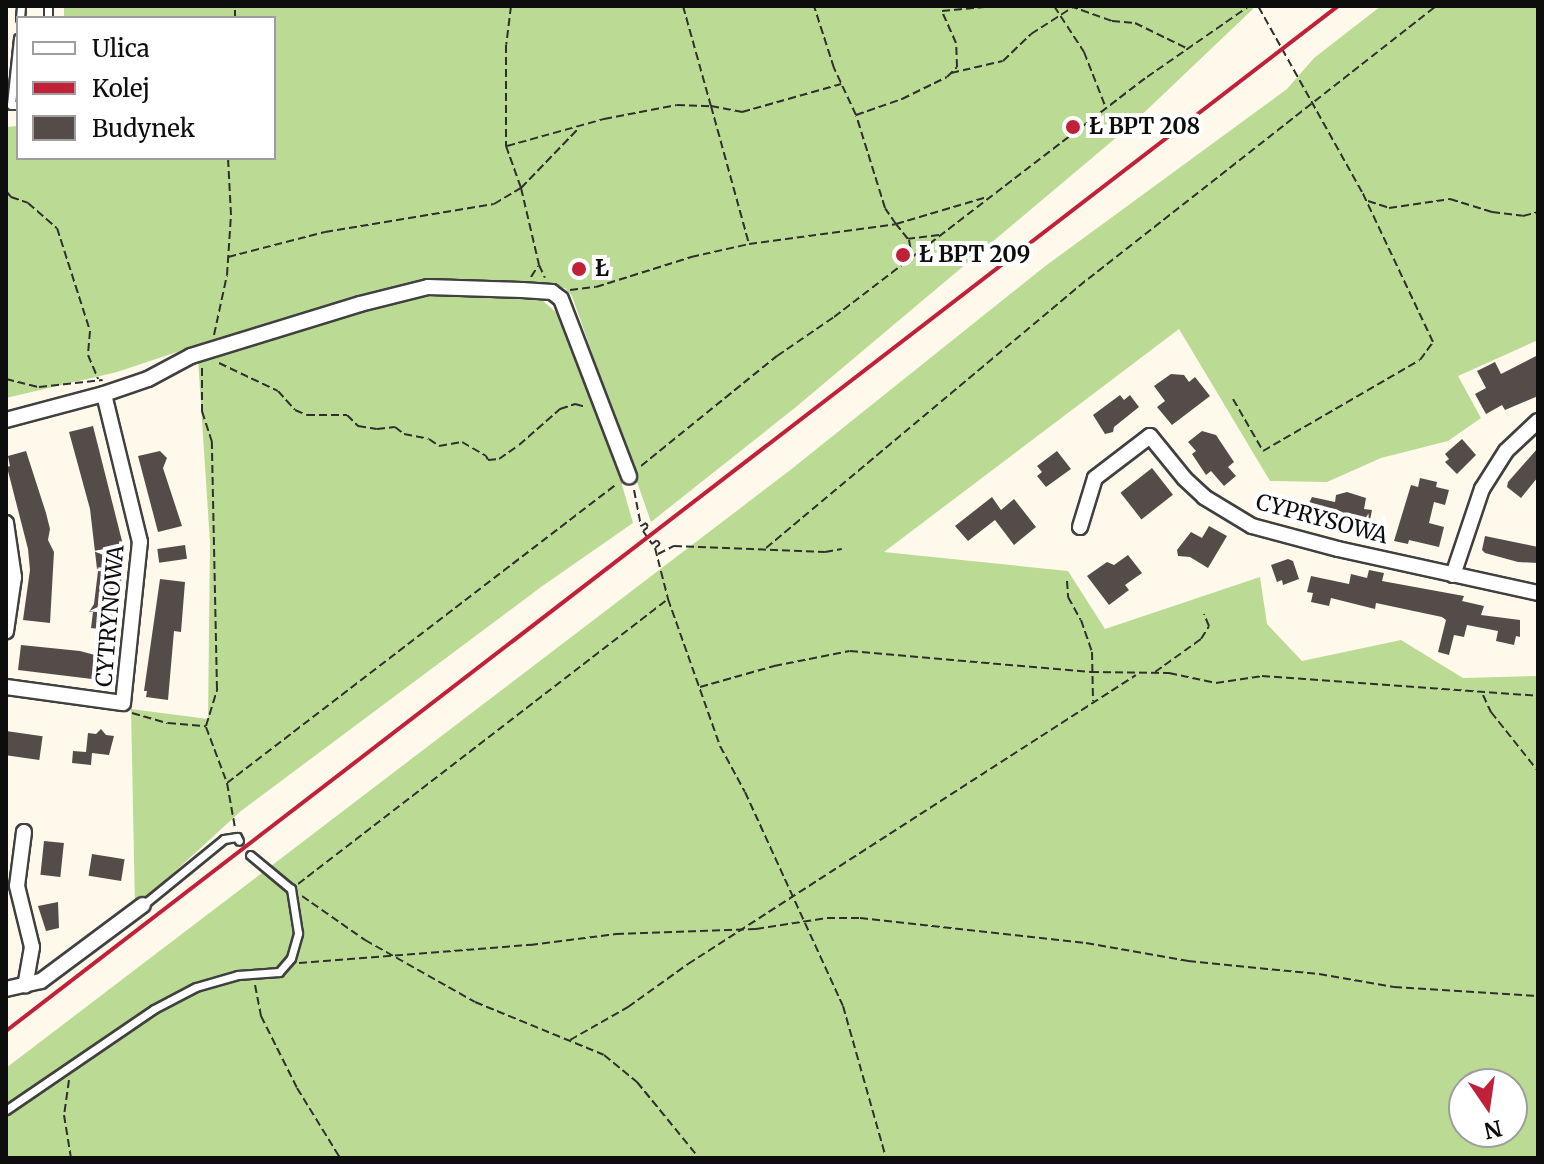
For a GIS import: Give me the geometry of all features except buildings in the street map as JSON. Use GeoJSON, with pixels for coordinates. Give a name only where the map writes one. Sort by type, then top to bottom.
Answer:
{"type":"FeatureCollection","features":[{"type":"Feature","properties":{"kind":"street"},"geometry":{"type":"LineString","coordinates":[[6,420],[210,356],[305,320],[428,287],[552,292],[561,299],[580,342],[629,476]]}},
{"type":"Feature","properties":{"kind":"street","name":"CYTRYNOWA"},"geometry":{"type":"LineString","coordinates":[[107,387],[140,542],[121,702]]}},
{"type":"Feature","properties":{"kind":"street"},"geometry":{"type":"LineString","coordinates":[[1453,575],[1482,489],[1506,451],[1538,421]]}},
{"type":"Feature","properties":{"kind":"street","name":"CYPRYSOWA"},"geometry":{"type":"LineString","coordinates":[[1080,527],[1095,478],[1150,436],[1204,497],[1252,526],[1309,542],[1538,593]]}},
{"type":"Feature","properties":{"kind":"street"},"geometry":{"type":"LineString","coordinates":[[6,523],[14,577],[6,631]]}},
{"type":"Feature","properties":{"kind":"street"},"geometry":{"type":"LineString","coordinates":[[6,687],[121,702]]}},
{"type":"Feature","properties":{"kind":"street"},"geometry":{"type":"LineString","coordinates":[[24,832],[17,886],[32,947],[25,985]]}},
{"type":"Feature","properties":{"kind":"street"},"geometry":{"type":"LineString","coordinates":[[6,989],[41,981],[143,905]]}},
{"type":"Feature","properties":{"kind":"lane"},"geometry":{"type":"LineString","coordinates":[[16,57],[11,105],[16,105]]}},
{"type":"Feature","properties":{"kind":"lane"},"geometry":{"type":"LineString","coordinates":[[143,905],[224,839],[238,839]]}},
{"type":"Feature","properties":{"kind":"lane"},"geometry":{"type":"LineString","coordinates":[[6,1110],[154,1009],[196,987],[253,974],[279,972],[286,965],[298,933],[291,889],[282,885],[250,855]]}},
{"type":"Feature","properties":{"kind":"path"},"geometry":{"type":"LineString","coordinates":[[511,6],[506,45],[506,146],[521,188],[539,265],[552,292],[596,287],[691,257],[749,244],[896,224],[955,210],[992,195]]}},
{"type":"Feature","properties":{"kind":"path"},"geometry":{"type":"LineString","coordinates":[[683,6],[749,244]]}},
{"type":"Feature","properties":{"kind":"path"},"geometry":{"type":"LineString","coordinates":[[816,6],[841,84],[856,115],[885,208],[908,239],[912,258]]}},
{"type":"Feature","properties":{"kind":"path"},"geometry":{"type":"LineString","coordinates":[[937,6],[956,43],[957,67],[950,74]]}},
{"type":"Feature","properties":{"kind":"path"},"geometry":{"type":"LineString","coordinates":[[942,11],[995,6]]}},
{"type":"Feature","properties":{"kind":"path"},"geometry":{"type":"LineString","coordinates":[[1054,6],[1084,52],[1106,108]]}},
{"type":"Feature","properties":{"kind":"path"},"geometry":{"type":"LineString","coordinates":[[227,783],[629,476],[777,356],[912,258],[1106,108],[1249,6]]}},
{"type":"Feature","properties":{"kind":"path"},"geometry":{"type":"LineString","coordinates":[[1233,399],[1263,451],[1420,360],[1433,342],[1365,200],[1258,6]]}},
{"type":"Feature","properties":{"kind":"path"},"geometry":{"type":"LineString","coordinates":[[766,548],[1088,279],[1436,6]]}},
{"type":"Feature","properties":{"kind":"path"},"geometry":{"type":"LineString","coordinates":[[856,115],[902,99],[950,74],[1003,61],[1010,51],[1071,7],[1112,21],[1135,23],[1189,49]]}},
{"type":"Feature","properties":{"kind":"path"},"geometry":{"type":"LineString","coordinates":[[506,146],[604,119],[677,105],[711,106],[742,112],[841,84]]}},
{"type":"Feature","properties":{"kind":"path"},"geometry":{"type":"LineString","coordinates":[[228,257],[325,232],[494,204],[521,188],[579,128]]}},
{"type":"Feature","properties":{"kind":"path"},"geometry":{"type":"LineString","coordinates":[[228,160],[228,257],[210,356],[202,364],[202,412],[212,442],[217,689],[206,726],[227,783],[238,839]]}},
{"type":"Feature","properties":{"kind":"path"},"geometry":{"type":"LineString","coordinates":[[6,191],[11,197],[28,203],[57,228],[90,331],[88,355],[98,379],[107,387]]}},
{"type":"Feature","properties":{"kind":"path"},"geometry":{"type":"LineString","coordinates":[[1365,200],[1389,208],[1450,199],[1492,212],[1523,216],[1538,212]]}},
{"type":"Feature","properties":{"kind":"path"},"geometry":{"type":"LineString","coordinates":[[908,239],[944,233]]}},
{"type":"Feature","properties":{"kind":"path"},"geometry":{"type":"LineString","coordinates":[[210,356],[278,391],[295,410],[307,415],[347,415],[358,426],[377,429],[395,427],[404,434],[429,439],[448,448],[462,442],[488,460],[499,459],[519,445],[536,426],[560,409],[575,404],[590,408]]}},
{"type":"Feature","properties":{"kind":"path"},"geometry":{"type":"LineString","coordinates":[[6,379],[39,387],[98,379],[107,387]]}},
{"type":"Feature","properties":{"kind":"path"},"geometry":{"type":"LineString","coordinates":[[629,476],[640,505],[641,526],[646,523],[648,527],[643,531],[652,544],[657,540],[660,544],[655,548],[668,599],[720,746],[843,1006],[886,1158]]}},
{"type":"Feature","properties":{"kind":"path"},"geometry":{"type":"LineString","coordinates":[[658,554],[674,546],[825,552],[842,549]]}},
{"type":"Feature","properties":{"kind":"path"},"geometry":{"type":"LineString","coordinates":[[1067,581],[1068,597],[1081,620],[1092,652],[1093,702]]}},
{"type":"Feature","properties":{"kind":"path"},"geometry":{"type":"LineString","coordinates":[[668,599],[291,889],[391,954],[475,1002],[604,1055],[637,1082],[697,1157]]}},
{"type":"Feature","properties":{"kind":"path"},"geometry":{"type":"LineString","coordinates":[[1155,673],[1201,639],[1209,626],[1204,614]]}},
{"type":"Feature","properties":{"kind":"path"},"geometry":{"type":"LineString","coordinates":[[700,687],[774,666],[850,651],[1091,672],[1155,673],[1216,683],[1262,676],[1538,696]]}},
{"type":"Feature","properties":{"kind":"path"},"geometry":{"type":"LineString","coordinates":[[569,1041],[628,1007],[793,896],[1139,673]]}},
{"type":"Feature","properties":{"kind":"path"},"geometry":{"type":"LineString","coordinates":[[1482,694],[1491,712],[1538,771]]}},
{"type":"Feature","properties":{"kind":"path"},"geometry":{"type":"LineString","coordinates":[[121,702],[131,713],[151,719],[206,726]]}},
{"type":"Feature","properties":{"kind":"path"},"geometry":{"type":"LineString","coordinates":[[286,965],[530,945],[616,934],[741,930],[860,918],[1086,943],[1188,961],[1319,974],[1394,987],[1538,996]]}},
{"type":"Feature","properties":{"kind":"path"},"geometry":{"type":"LineString","coordinates":[[253,974],[261,1016],[297,1088],[340,1158]]}},
{"type":"Feature","properties":{"kind":"path"},"geometry":{"type":"LineString","coordinates":[[69,1067],[64,1115],[71,1158]]}},
{"type":"Feature","properties":{"kind":"green space"},"geometry":{"type":"Polygon","coordinates":[[[64,6],[1252,6],[1253,9],[1130,126],[796,407],[651,522],[572,296],[565,288],[432,282],[213,340],[117,372],[6,398],[6,127],[16,126],[16,160],[276,160],[276,16],[64,16],[64,6]]]}},
{"type":"Feature","properties":{"kind":"green space"},"geometry":{"type":"Polygon","coordinates":[[[1381,6],[1538,6],[1538,340],[1458,376],[1481,418],[1448,441],[1381,458],[1327,482],[1270,481],[1179,329],[884,552],[1068,571],[1105,629],[1260,577],[1267,624],[1302,661],[1401,640],[1463,678],[1538,676],[1538,1158],[6,1158],[6,1068],[789,471],[1044,267],[1287,89],[1314,58],[1381,6]]]}},
{"type":"Feature","properties":{"kind":"green space"},"geometry":{"type":"Polygon","coordinates":[[[431,294],[542,300],[558,314],[616,464],[633,523],[541,587],[241,811],[135,908],[131,709],[208,719],[210,543],[198,359],[283,331],[431,294]]]}},
{"type":"Feature","properties":{"kind":"railway"},"geometry":{"type":"LineString","coordinates":[[6,1031],[1338,6]]}},
{"type":"Feature","properties":{"kind":"place","name":"Ł BPT 208"},"geometry":{"type":"Point","coordinates":[1073,127]}},
{"type":"Feature","properties":{"kind":"place","name":"Ł BPT 209"},"geometry":{"type":"Point","coordinates":[903,255]}},
{"type":"Feature","properties":{"kind":"place","name":"Ł"},"geometry":{"type":"Point","coordinates":[579,269]}}]}
